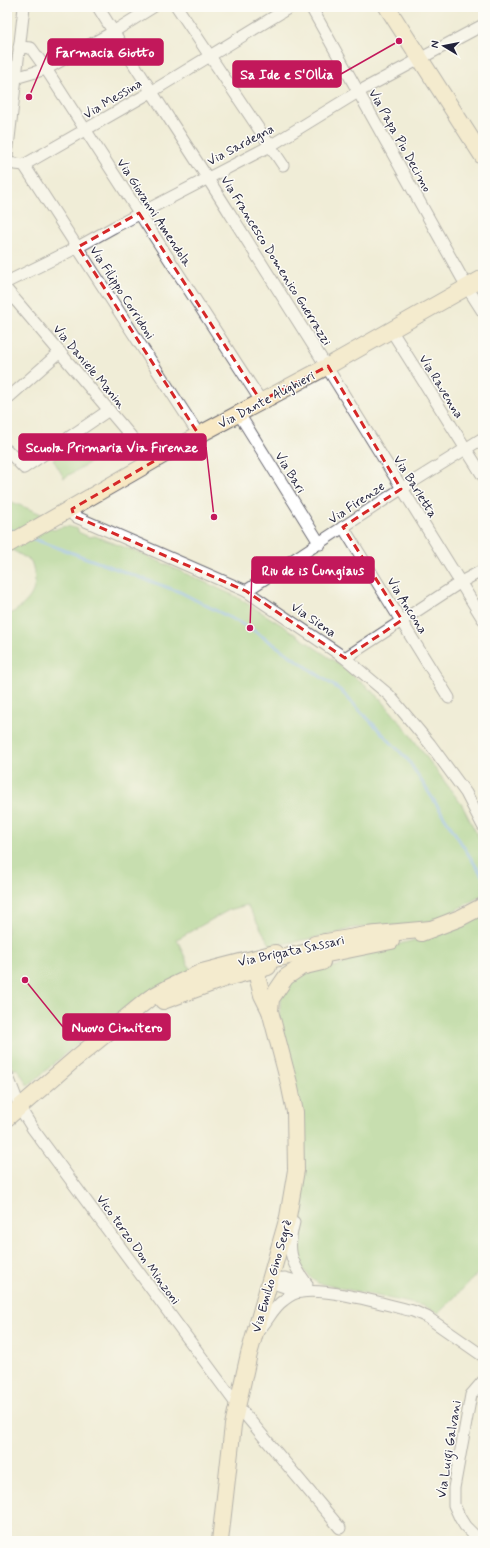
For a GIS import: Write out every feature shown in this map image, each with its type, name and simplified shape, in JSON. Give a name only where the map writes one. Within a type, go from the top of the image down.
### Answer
[{"type":"street","points":[[7,156],[9,118],[24,7]]},
{"type":"street","name":"Via Francesco Domenico Guerrazzi","points":[[98,7],[150,92],[208,177],[328,366]]},
{"type":"street","points":[[15,78],[46,69],[113,32],[153,7]]},
{"type":"street","points":[[177,7],[283,165]]},
{"type":"street","name":"Via Papa Pio Decimo","points":[[311,7],[467,287],[483,312]]},
{"type":"street","points":[[387,7],[483,157]]},
{"type":"street","name":"Via Messina","points":[[24,165],[150,92],[209,54],[286,8]]},
{"type":"street","name":"Via Sardegna","points":[[7,282],[78,248],[140,213],[270,146],[358,92],[483,25]]},
{"type":"street","name":"Via Giovanni Amendola","points":[[19,47],[31,48],[46,69],[261,401]]},
{"type":"street","points":[[7,163],[24,165]]},
{"type":"street","name":"Via Filippo Corridoni","points":[[24,165],[199,435]]},
{"type":"street","name":"Via Dante Alighieri","points":[[8,545],[152,461],[328,366],[483,278]]},
{"type":"street","name":"Via Daniele Manin","points":[[7,290],[152,461]]},
{"type":"street","name":"Via Ravenna","points":[[391,330],[483,476]]},
{"type":"street","points":[[7,399],[60,352]]},
{"type":"street","name":"Via Barletta","points":[[328,366],[401,489],[483,619]]},
{"type":"street","points":[[7,450],[24,468],[109,410]]},
{"type":"street","name":"Via Bari","points":[[239,414],[320,544]]},
{"type":"street","name":"Via Firenze","points":[[246,591],[320,544],[401,489],[483,438]]},
{"type":"street","name":"Via Siena","points":[[72,509],[74,516],[246,591],[345,658],[389,695],[430,744],[466,793],[483,826]]},
{"type":"street","name":"Via Ancona","points":[[343,527],[449,698]]},
{"type":"street","points":[[345,658],[460,582],[483,570]]},
{"type":"street","name":"Via Brigata Sassari","points":[[159,998],[366,935],[431,929],[460,918],[483,906]]},
{"type":"street","points":[[226,978],[243,982],[268,1001],[286,977],[293,971],[301,967],[322,962],[326,948]]},
{"type":"street","name":"Via Brigata Sassari","points":[[159,998],[193,976],[230,963],[326,948]]},
{"type":"street","points":[[193,976],[202,979],[258,963],[261,968]]},
{"type":"street","name":"Via Emilio Gino Segrè","points":[[220,1541],[233,1424],[255,1334],[292,1201],[296,1170],[295,1112],[290,1083],[268,1001],[261,968]]},
{"type":"street","points":[[7,1118],[135,1008],[159,998]]},
{"type":"street","name":"Vico terzo Don Minzoni","points":[[7,1074],[20,1108],[33,1129],[237,1405],[340,1528]]},
{"type":"street","points":[[292,1201],[296,1213],[289,1244],[290,1252],[303,1287]]},
{"type":"street","points":[[271,1279],[279,1285],[303,1287],[413,1311],[427,1317],[483,1356]]},
{"type":"street","points":[[255,1334],[265,1325],[269,1315],[279,1304],[303,1287]]},
{"type":"street","name":"Via Luigi Galvani","points":[[480,1541],[465,1526],[460,1518],[454,1505],[454,1488],[471,1395],[483,1381]]},
{"type":"highlighted area","points":[[139,213],[261,401],[328,366],[401,489],[343,527],[402,620],[345,658],[246,591],[74,516],[72,509],[199,435],[78,247]]},
{"type":"green space","points":[[82,441],[94,460],[64,478],[53,459]]},
{"type":"green space","points":[[7,500],[44,515],[31,522],[54,530],[66,526],[78,529],[78,532],[89,537],[95,536],[145,555],[235,596],[285,627],[340,665],[379,697],[405,728],[462,805],[483,846],[483,900],[481,896],[447,915],[422,924],[353,928],[335,934],[271,946],[247,905],[229,910],[177,939],[191,971],[144,994],[85,1041],[81,1040],[28,1086],[18,1069],[13,1069],[7,1051],[7,616],[28,600],[32,594],[35,579],[31,561],[7,547]]},
{"type":"green space","points":[[483,915],[483,1268],[439,1313],[424,1306],[317,1283],[301,1268],[295,1243],[301,1206],[302,1174],[278,1017],[280,1016],[280,1000],[287,984],[304,973],[341,965],[361,954],[449,931]]},
{"type":"waterway","points":[[7,528],[18,533]]},
{"type":"waterway","points":[[31,538],[180,592],[250,628],[340,690],[408,760],[483,877]]},
{"type":"place","name":"Sa Ide e S'Ollia","points":[[399,41]]},
{"type":"place","name":"Farmacia Giotto","points":[[29,97]]},
{"type":"place","name":"Scuola Primaria Via Firenze","points":[[214,517]]},
{"type":"place","name":"Riu de is Cungiaus","points":[[250,628]]},
{"type":"place","name":"Nuovo Cimitero","points":[[25,980]]}]
